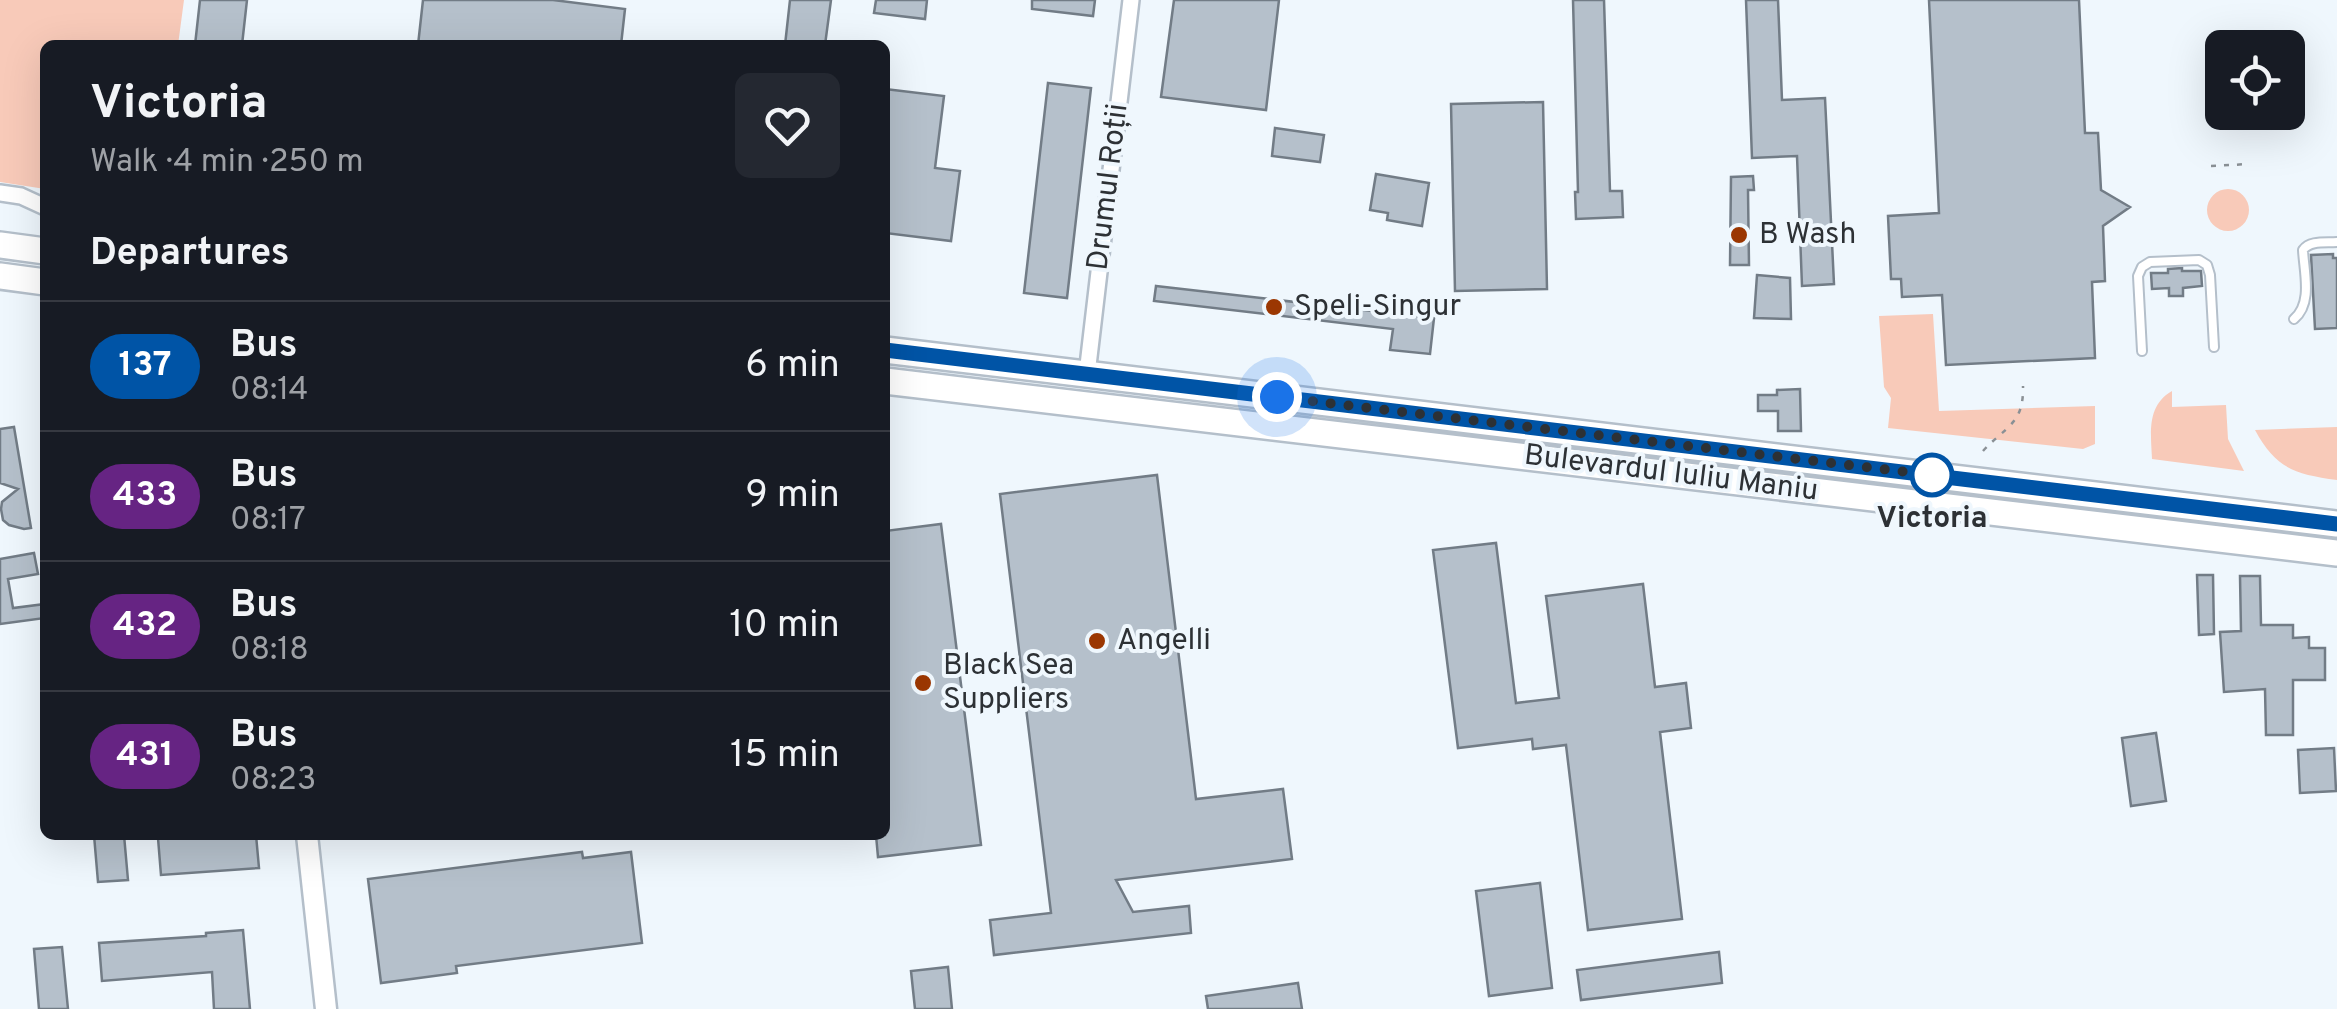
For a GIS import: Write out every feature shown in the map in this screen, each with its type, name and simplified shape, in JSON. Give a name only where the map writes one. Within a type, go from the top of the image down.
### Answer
[{"type":"main road","points":[[0,245],[40,249]]},
{"type":"main road","points":[[0,276],[40,281]]},
{"type":"main road","name":"Bulevardul Iuliu Maniu","points":[[890,351],[2337,524]]},
{"type":"main road","name":"Bulevardul Iuliu Maniu","points":[[890,381],[2337,553]]},
{"type":"main road","points":[[1654,471],[1688,462],[1708,449]]},
{"type":"main road","points":[[2121,528],[2135,499]]},
{"type":"main road","points":[[2135,499],[2148,530]]},
{"type":"street","name":"Drumul Roții","points":[[1087,374],[1131,0]]},
{"type":"street","points":[[0,193],[21,196],[40,205]]},
{"type":"street","points":[[308,840],[326,1009]]},
{"type":"lane","points":[[2294,319],[2306,304],[2305,246],[2337,242]]},
{"type":"lane","points":[[2142,351],[2138,276],[2150,262],[2199,260],[2207,265],[2214,347]]},
{"type":"path","points":[[2211,166],[2249,164]]},
{"type":"path","points":[[1983,452],[2017,420],[2022,410],[2023,386]]},
{"type":"shaded area","points":[[0,0],[184,0],[179,40],[40,40],[40,188],[0,182]]},
{"type":"shaded area","points":[[2228,189],[2243,195],[2249,210],[2243,225],[2228,231],[2213,225],[2207,210],[2213,195]]},
{"type":"shaded area","points":[[1933,314],[1939,411],[2095,406],[2095,444],[2083,449],[1888,428],[1891,398],[1884,387],[1879,316]]},
{"type":"shaded area","points":[[2172,391],[2172,407],[2226,405],[2228,439],[2244,471],[2152,459],[2154,413]]},
{"type":"shaded area","points":[[2337,427],[2337,480],[2288,467],[2271,453],[2255,430]]},
{"type":"building","points":[[200,0],[247,0],[243,40],[196,40]]},
{"type":"building","points":[[423,0],[553,0],[625,9],[622,40],[419,40]]},
{"type":"building","points":[[790,0],[831,0],[826,40],[786,40]]},
{"type":"building","points":[[876,0],[927,0],[925,19],[874,13]]},
{"type":"building","points":[[1032,0],[1095,0],[1093,16],[1032,9]]},
{"type":"building","points":[[1174,0],[1279,0],[1266,110],[1161,97]]},
{"type":"building","points":[[1573,0],[1604,0],[1610,191],[1622,191],[1623,217],[1576,219]]},
{"type":"building","points":[[1746,0],[1778,0],[1782,100],[1825,98],[1834,284],[1802,286],[1797,156],[1752,158]]},
{"type":"building","points":[[1929,0],[2079,0],[2085,133],[2098,133],[2101,190],[2130,207],[2103,226],[2105,281],[2092,282],[2095,358],[1946,365],[1942,295],[1902,297],[1901,279],[1891,279],[1888,216],[1939,213]]},
{"type":"building","points":[[1048,83],[1091,88],[1067,298],[1024,293]]},
{"type":"building","points":[[890,90],[944,96],[935,168],[960,171],[951,241],[890,234]]},
{"type":"building","points":[[1543,102],[1547,289],[1455,291],[1451,104]]},
{"type":"building","points":[[1275,128],[1324,135],[1320,162],[1272,156]]},
{"type":"building","points":[[1376,174],[1429,183],[1422,226],[1387,220],[1388,213],[1370,210]]},
{"type":"building","name":"B Wash","points":[[1753,176],[1754,190],[1748,190],[1749,265],[1730,265],[1731,177]]},
{"type":"building","points":[[2333,254],[2337,258],[2337,328],[2315,329],[2311,255]]},
{"type":"building","points":[[2182,268],[2201,271],[2202,286],[2183,288],[2183,296],[2169,296],[2169,288],[2152,289],[2151,273]]},
{"type":"building","points":[[1757,275],[1790,278],[1791,319],[1754,318]]},
{"type":"building","name":"Speli-Singur","points":[[1156,286],[1434,318],[1430,354],[1390,350],[1393,329],[1154,301]]},
{"type":"building","points":[[1800,389],[1801,431],[1778,431],[1778,411],[1758,411],[1758,395]]},
{"type":"building","points":[[14,427],[31,528],[24,529],[3,520],[1,509],[2,502],[18,489],[0,483],[0,429]]},
{"type":"building","name":"Angelli","points":[[1157,475],[1196,799],[1283,789],[1292,859],[1116,880],[1133,912],[1189,906],[1191,933],[994,955],[990,920],[1051,913],[1000,494]]},
{"type":"building","name":"Black Sea Suppliers","points":[[941,524],[981,845],[878,857],[876,840],[890,840],[890,530]]},
{"type":"building","points":[[1496,543],[1516,703],[1559,698],[1546,596],[1643,584],[1655,687],[1686,683],[1691,728],[1660,732],[1682,919],[1588,930],[1566,745],[1533,749],[1532,739],[1458,748],[1433,550]]},
{"type":"building","points":[[34,553],[38,574],[8,579],[13,608],[40,605],[40,619],[0,624],[0,559]]},
{"type":"building","points":[[2197,575],[2213,575],[2214,634],[2199,635]]},
{"type":"building","points":[[2240,576],[2260,576],[2261,625],[2293,625],[2293,638],[2309,637],[2309,648],[2325,648],[2325,680],[2293,680],[2293,735],[2266,735],[2265,689],[2224,692],[2220,632],[2241,631]]},
{"type":"building","points":[[2156,733],[2166,801],[2131,806],[2122,738]]},
{"type":"building","points":[[2334,748],[2336,791],[2300,793],[2298,750]]},
{"type":"building","points":[[94,840],[124,840],[128,880],[98,882]]},
{"type":"building","points":[[158,840],[256,840],[259,868],[161,875]]},
{"type":"building","points":[[582,852],[583,858],[631,852],[642,943],[456,966],[457,973],[381,983],[368,879]]},
{"type":"building","points":[[1540,883],[1552,988],[1489,996],[1476,891]]},
{"type":"building","points":[[243,930],[250,1009],[214,1009],[212,972],[102,981],[99,943]]},
{"type":"building","points":[[62,947],[68,1009],[39,1009],[34,949]]},
{"type":"building","points":[[1719,952],[1722,983],[1581,1000],[1577,970]]},
{"type":"building","points":[[948,967],[952,1009],[915,1009],[911,971]]},
{"type":"building","points":[[1298,983],[1302,1009],[1208,1009],[1206,996]]},
{"type":"bus line","name":"137","points":[[890,351],[2337,524]]},
{"type":"place","name":"B Wash","points":[[1739,235]]},
{"type":"place","name":"Speli-Singur","points":[[1274,307]]},
{"type":"place","name":"Victoria","points":[[1932,475]]},
{"type":"place","name":"Angelli","points":[[1097,641]]},
{"type":"place","name":"Black Sea Suppliers","points":[[923,683]]},
{"type":"route","points":[[1277,397],[1932,475]]}]
